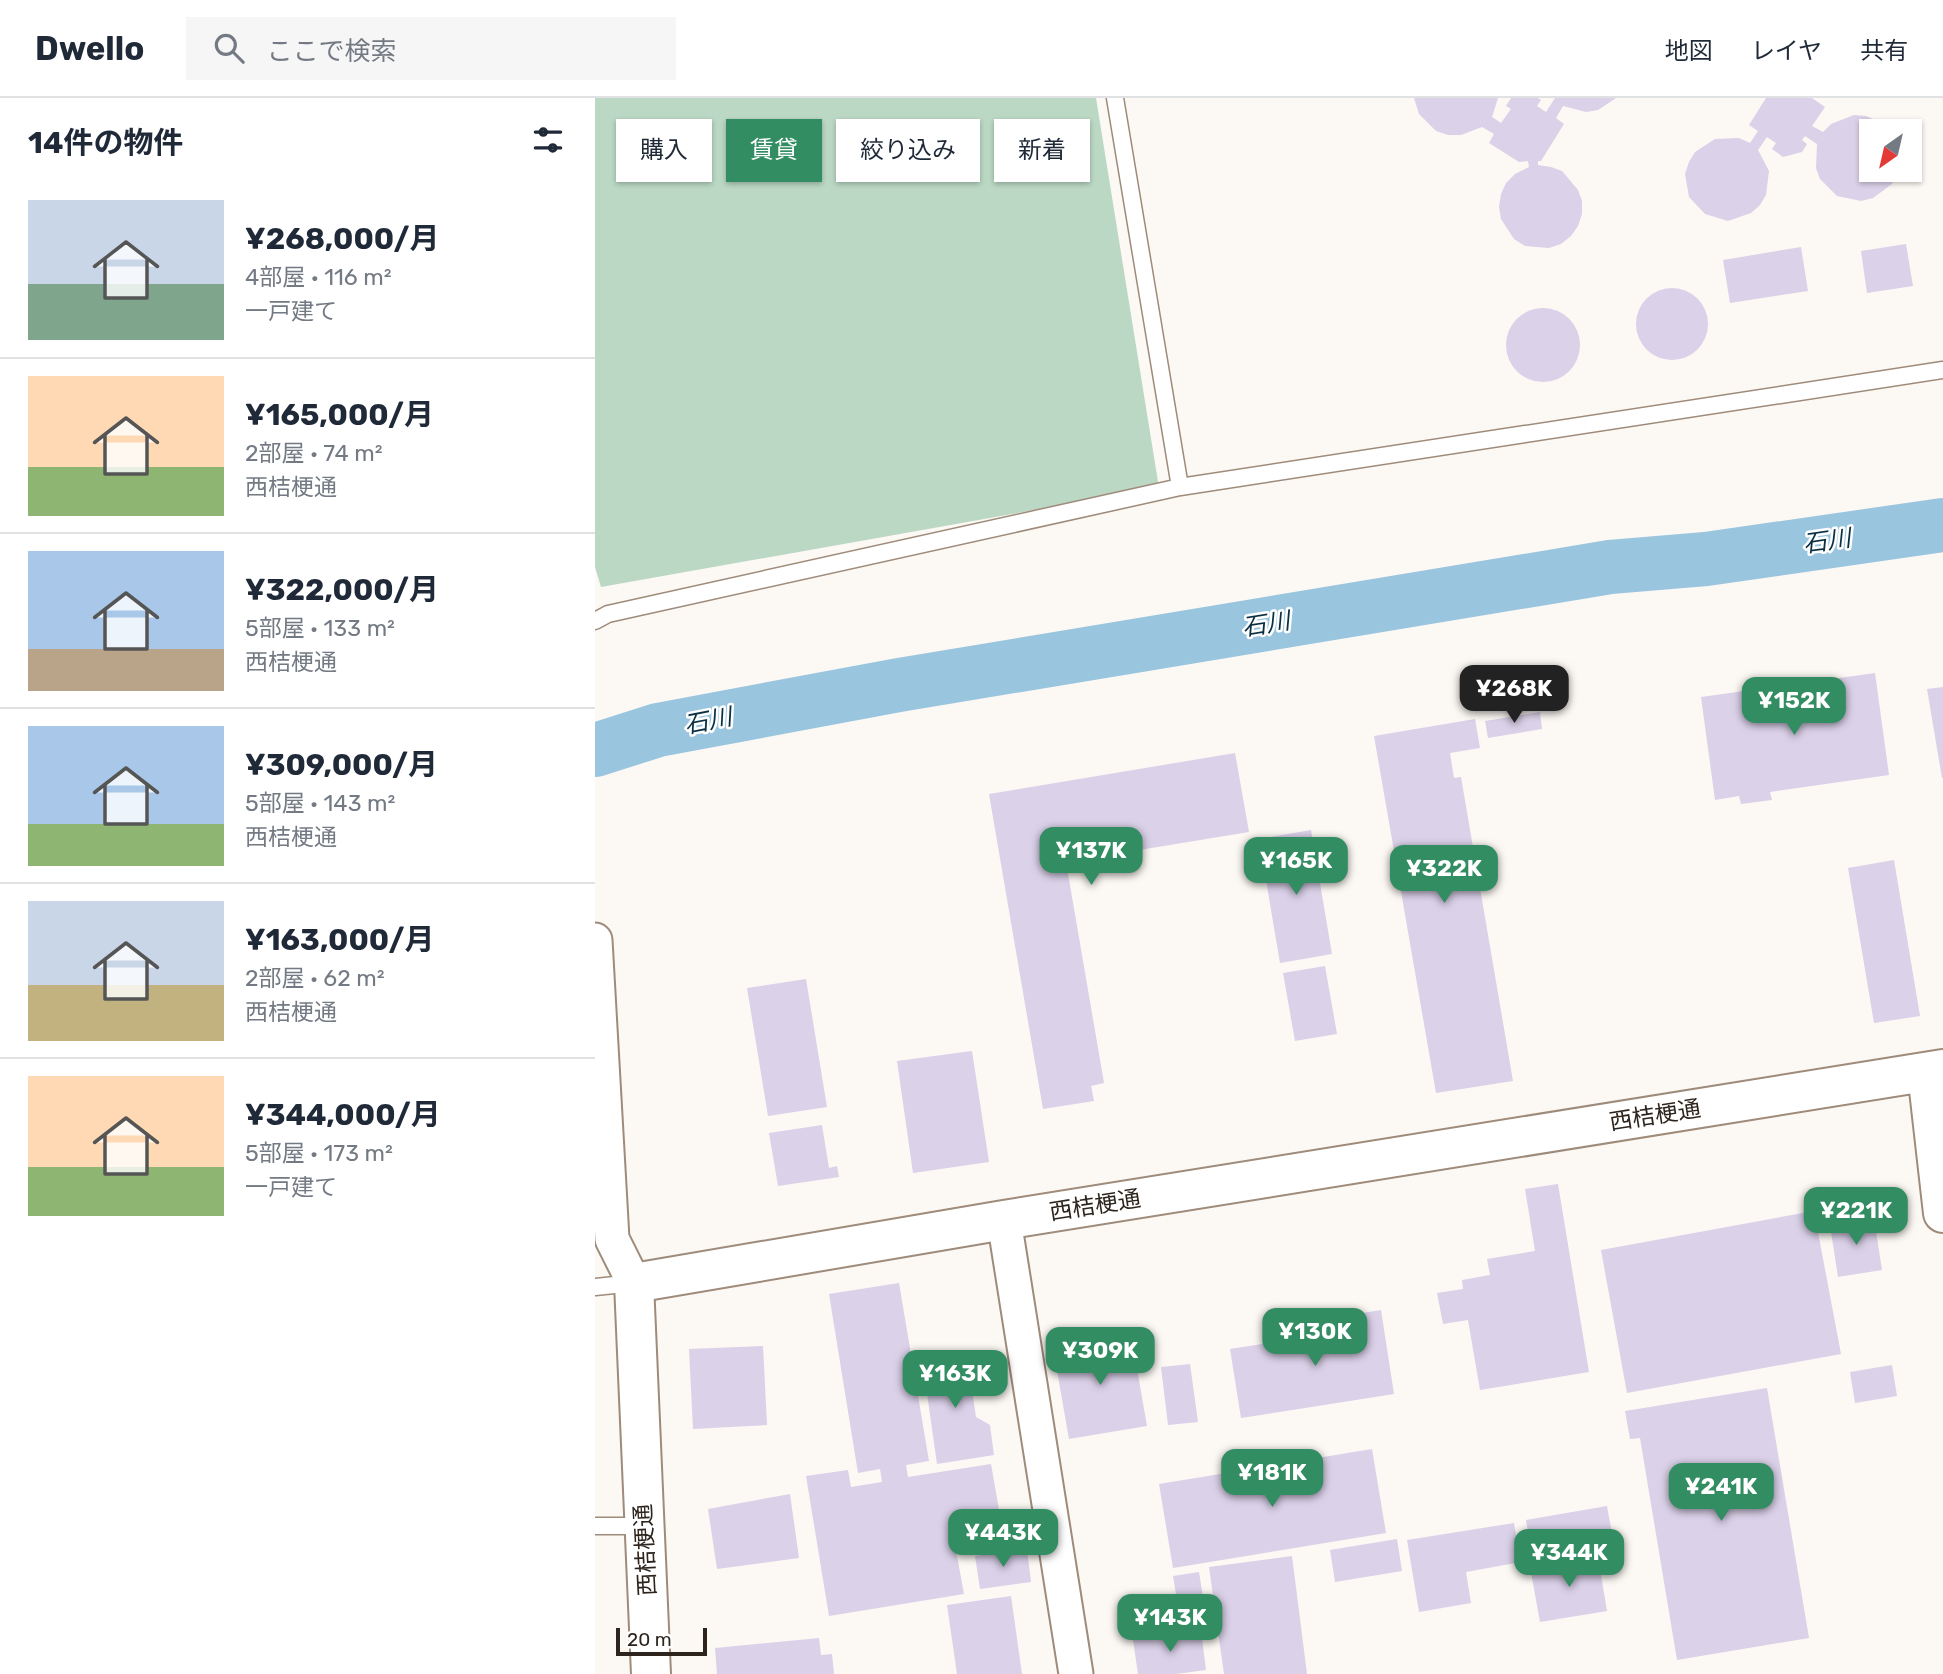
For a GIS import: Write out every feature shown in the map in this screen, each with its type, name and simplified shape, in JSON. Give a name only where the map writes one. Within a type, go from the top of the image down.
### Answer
[{"type":"street","points":[[595,940],[612,1239],[634,1283]]},
{"type":"street","points":[[1935,1070],[1943,1213]]},
{"type":"street","name":"西桔梗通","points":[[651,1674],[634,1283],[1004,1220],[1935,1070]]},
{"type":"street","points":[[1004,1220],[1076,1674]]},
{"type":"lane","points":[[1115,98],[1180,487]]},
{"type":"lane","points":[[595,621],[608,614],[1180,487],[1943,370]]},
{"type":"lane","points":[[595,1287],[634,1283]]},
{"type":"lane","points":[[595,1526],[644,1526]]},
{"type":"green space","points":[[595,98],[1096,98],[1159,488],[601,587],[595,567]]},
{"type":"building","points":[[1414,98],[1498,98],[1492,117],[1501,123],[1511,109],[1506,106],[1511,98],[1538,98],[1541,100],[1537,106],[1546,112],[1555,98],[1616,98],[1598,110],[1586,112],[1563,106],[1556,118],[1564,124],[1541,161],[1538,161],[1538,165],[1562,171],[1578,190],[1582,201],[1582,214],[1571,236],[1561,244],[1549,248],[1525,246],[1514,239],[1501,219],[1501,194],[1506,183],[1515,174],[1529,167],[1528,161],[1519,162],[1489,143],[1494,134],[1482,127],[1461,135],[1436,131],[1419,114]]},
{"type":"building","points":[[1766,98],[1812,98],[1825,107],[1812,126],[1823,132],[1831,124],[1854,115],[1866,116],[1873,119],[1859,119],[1859,182],[1893,182],[1873,198],[1861,201],[1837,196],[1820,179],[1816,168],[1817,144],[1805,136],[1802,140],[1807,144],[1802,152],[1783,157],[1772,149],[1776,143],[1767,137],[1758,150],[1769,171],[1766,195],[1760,205],[1751,213],[1728,221],[1705,214],[1689,197],[1685,174],[1689,162],[1695,152],[1715,139],[1739,138],[1750,143],[1758,131],[1749,125]]},
{"type":"building","points":[[1906,244],[1913,286],[1867,293],[1861,251]]},
{"type":"building","points":[[1801,247],[1808,291],[1730,303],[1723,260]]},
{"type":"building","points":[[1672,288],[1686,291],[1698,298],[1705,310],[1708,324],[1705,338],[1698,350],[1686,357],[1672,360],[1658,357],[1646,350],[1639,338],[1636,324],[1639,310],[1646,298],[1658,291]]},
{"type":"building","points":[[1543,308],[1557,311],[1569,319],[1577,331],[1580,345],[1577,359],[1569,371],[1557,379],[1543,382],[1529,379],[1517,371],[1509,359],[1506,345],[1509,331],[1517,319],[1529,311]]},
{"type":"building","points":[[1875,673],[1889,775],[1770,792],[1772,800],[1741,804],[1739,796],[1715,800],[1701,697]]},
{"type":"building","points":[[1943,687],[1943,778],[1942,778],[1927,689]]},
{"type":"building","points":[[1540,712],[1542,729],[1488,738],[1485,721]]},
{"type":"building","points":[[1475,719],[1480,748],[1450,753],[1454,778],[1461,777],[1513,1081],[1436,1093],[1374,736]]},
{"type":"building","points":[[1235,753],[1249,832],[1066,862],[1104,1083],[1091,1086],[1094,1101],[1043,1109],[989,794]]},
{"type":"building","points":[[1311,830],[1332,954],[1280,963],[1259,839]]},
{"type":"building","points":[[1894,860],[1920,1016],[1874,1023],[1848,868]]},
{"type":"building","points":[[1325,966],[1337,1034],[1295,1041],[1283,973]]},
{"type":"building","points":[[806,979],[827,1107],[768,1116],[747,988]]},
{"type":"building","points":[[972,1051],[989,1162],[913,1173],[897,1061]]},
{"type":"building","points":[[822,1125],[829,1168],[837,1166],[839,1177],[778,1186],[769,1133]]},
{"type":"building","points":[[1558,1184],[1589,1372],[1480,1390],[1468,1320],[1443,1324],[1437,1293],[1463,1289],[1462,1280],[1490,1275],[1487,1259],[1535,1251],[1525,1189]]},
{"type":"building","points":[[1814,1211],[1841,1354],[1627,1393],[1601,1250]]},
{"type":"building","points":[[1874,1218],[1882,1270],[1838,1277],[1830,1225]]},
{"type":"building","points":[[899,1283],[929,1461],[906,1465],[908,1477],[991,1464],[1001,1521],[952,1529],[964,1594],[829,1616],[806,1476],[848,1470],[851,1487],[882,1482],[880,1469],[858,1473],[829,1294]]},
{"type":"building","points":[[1381,1310],[1394,1394],[1241,1418],[1230,1349],[1328,1334],[1325,1319]]},
{"type":"building","points":[[1131,1334],[1147,1426],[1069,1439],[1053,1348]]},
{"type":"building","points":[[763,1346],[767,1425],[693,1429],[689,1349]]},
{"type":"building","points":[[966,1351],[976,1417],[990,1425],[994,1455],[937,1464],[922,1358]]},
{"type":"building","points":[[1190,1364],[1198,1422],[1168,1425],[1161,1367]]},
{"type":"building","points":[[1892,1365],[1897,1396],[1855,1403],[1850,1372]]},
{"type":"building","points":[[1767,1388],[1809,1638],[1677,1660],[1640,1438],[1630,1439],[1625,1411]]},
{"type":"building","points":[[1372,1449],[1386,1533],[1173,1568],[1159,1484]]},
{"type":"building","points":[[790,1494],[799,1558],[717,1569],[708,1509]]},
{"type":"building","points":[[1607,1506],[1614,1545],[1532,1558],[1526,1520]]},
{"type":"building","points":[[1514,1523],[1521,1562],[1466,1572],[1471,1603],[1419,1612],[1407,1540]]},
{"type":"building","points":[[1397,1539],[1402,1571],[1335,1582],[1330,1550]]},
{"type":"building","points":[[1027,1549],[1031,1582],[980,1589],[975,1556]]},
{"type":"building","points":[[1292,1556],[1307,1674],[1224,1674],[1209,1567]]},
{"type":"building","points":[[1598,1557],[1607,1611],[1540,1622],[1530,1567]]},
{"type":"building","points":[[1199,1572],[1206,1616],[1180,1619],[1173,1576]]},
{"type":"building","points":[[1011,1596],[1022,1674],[957,1674],[947,1605]]},
{"type":"building","points":[[1201,1630],[1206,1670],[1176,1674],[1138,1674],[1133,1640]]},
{"type":"building","points":[[819,1638],[821,1655],[832,1654],[834,1674],[717,1674],[715,1648]]},
{"type":"waterway","name":"石川","points":[[595,750],[658,730],[899,685],[1610,567],[1706,559],[1943,525]]}]
